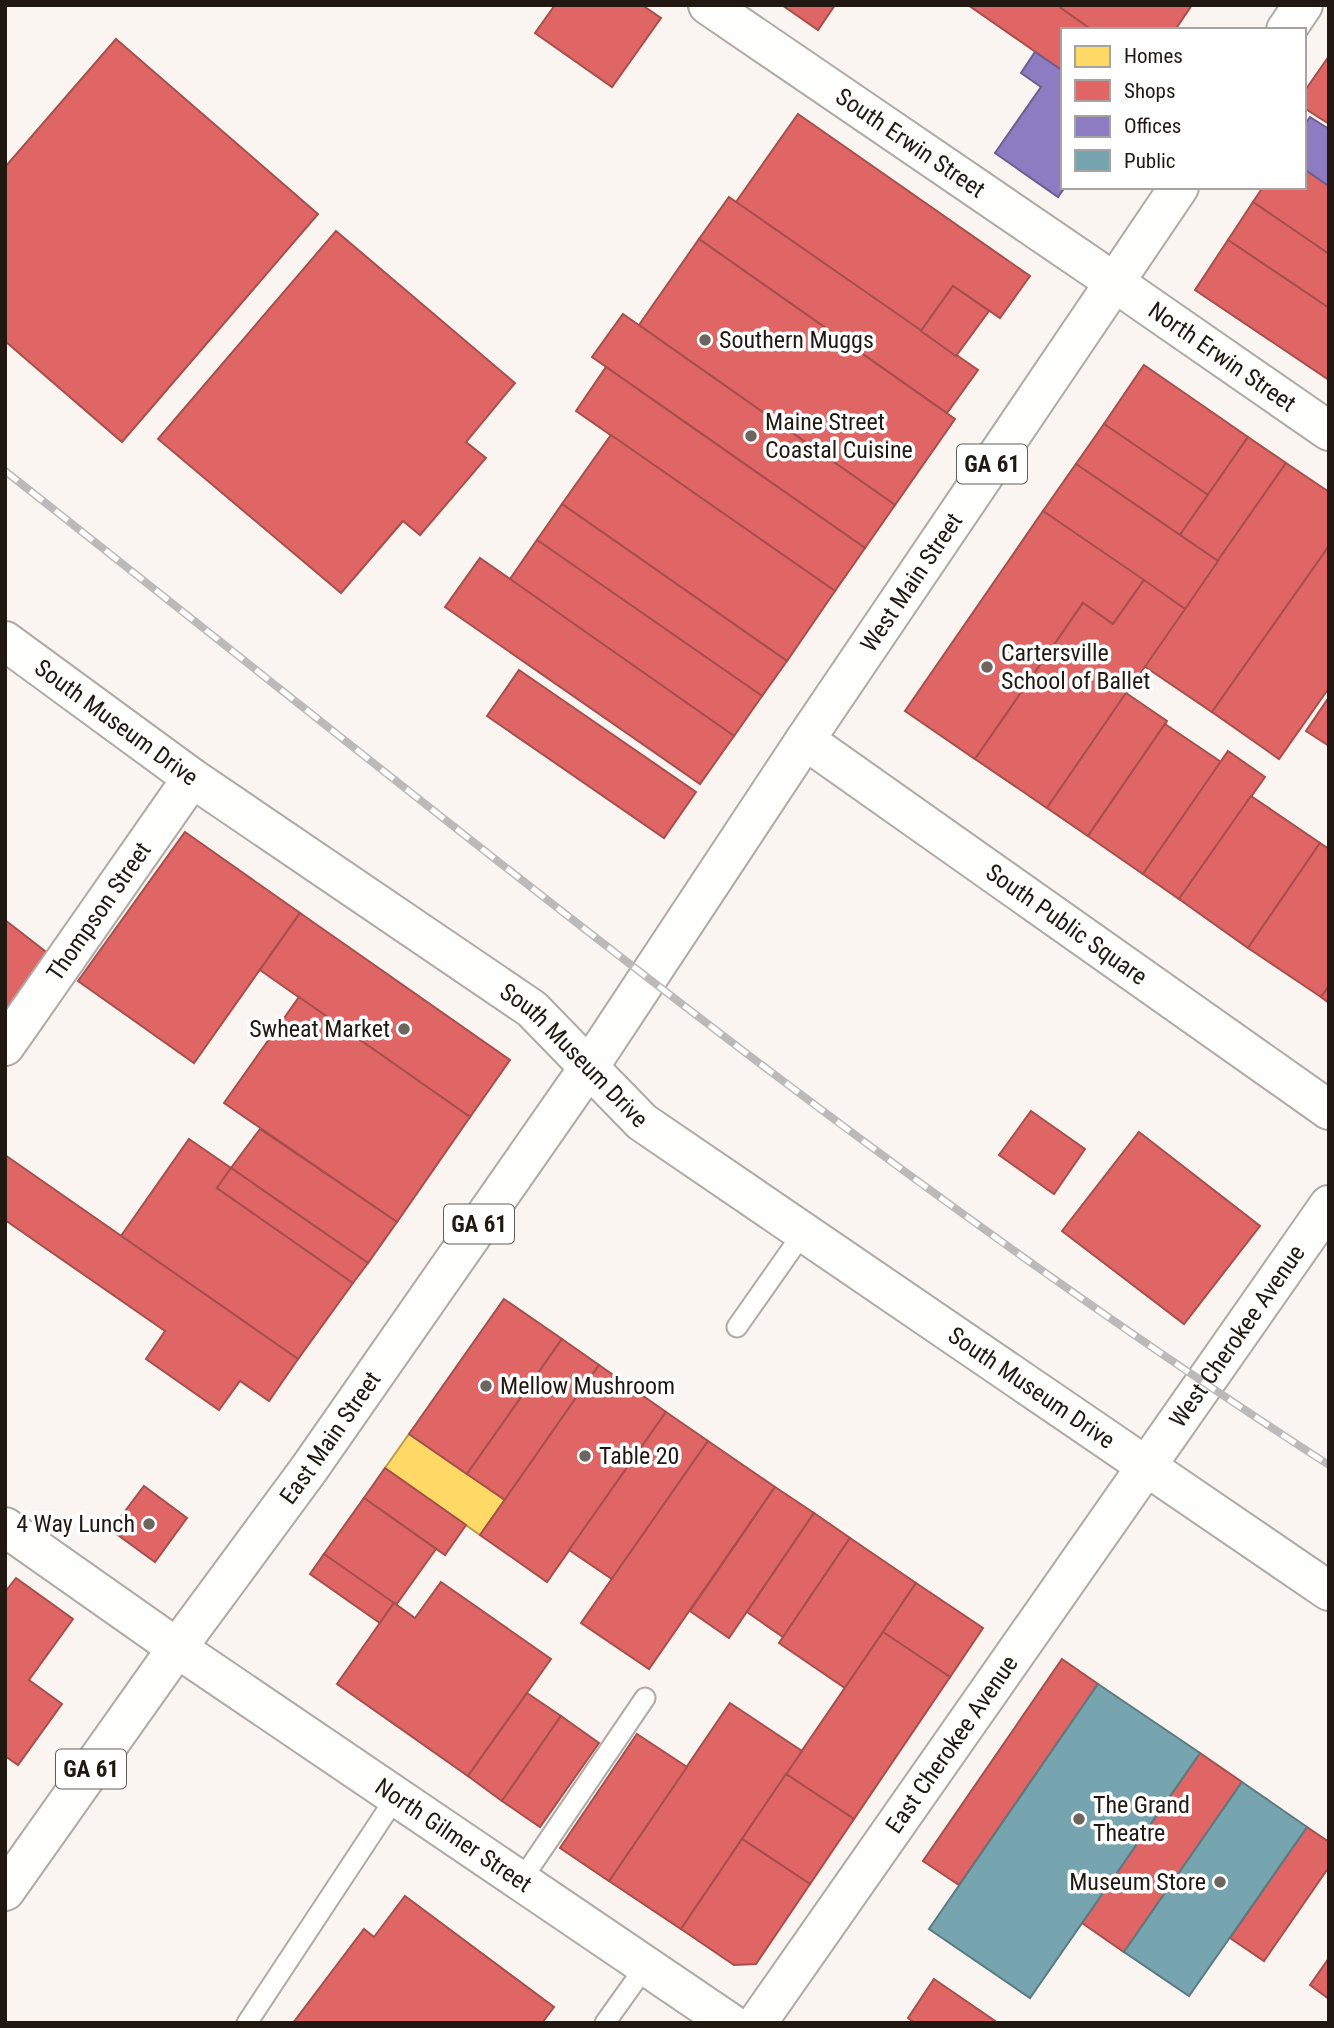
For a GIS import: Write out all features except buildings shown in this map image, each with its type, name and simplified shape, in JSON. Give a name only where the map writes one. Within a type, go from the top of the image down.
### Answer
[{"type":"street","name":"South Erwin Street","points":[[708,5],[1114,282]]},
{"type":"street","points":[[1287,28],[1303,5]]},
{"type":"street","name":"West Main Street","points":[[647,977],[1178,189]]},
{"type":"street","name":"North Erwin Street","points":[[1114,282],[1329,432]]},
{"type":"street","name":"South Museum Drive","points":[[5,641],[192,778],[533,1009],[642,1122],[1329,1591]]},
{"type":"street","name":"South Public Square","points":[[805,740],[1329,1110]]},
{"type":"street","name":"Thompson Street","points":[[5,1046],[192,778]]},
{"type":"street","name":"East Main Street","points":[[5,1891],[177,1648],[309,1469],[589,1067],[647,977]]},
{"type":"street","name":"West Cherokee Avenue","points":[[1146,1466],[1329,1205]]},
{"type":"street","name":"East Cherokee Avenue","points":[[757,2023],[1146,1466]]},
{"type":"street","name":"North Gilmer Street","points":[[5,1527],[177,1648],[730,2023]]},
{"type":"lane","points":[[737,1327],[803,1233]]},
{"type":"lane","points":[[520,1882],[645,1698]]},
{"type":"lane","points":[[247,2023],[396,1797]]},
{"type":"lane","points":[[605,2023],[645,1967]]},
{"type":"railway","points":[[5,471],[492,857],[820,1109],[987,1232],[1329,1465]]},
{"type":"place","name":"Southern Muggs","points":[[705,340]]},
{"type":"place","name":"Maine Street Coastal Cuisine","points":[[751,436]]},
{"type":"place","name":"Cartersville School of Ballet","points":[[987,667]]},
{"type":"place","name":"Swheat Market","points":[[404,1029]]},
{"type":"place","name":"Mellow Mushroom","points":[[486,1386]]},
{"type":"place","name":"Table 20","points":[[585,1456]]},
{"type":"place","name":"4 Way Lunch","points":[[149,1524]]},
{"type":"place","name":"The Grand Theatre","points":[[1079,1819]]},
{"type":"place","name":"Museum Store","points":[[1220,1882]]}]
